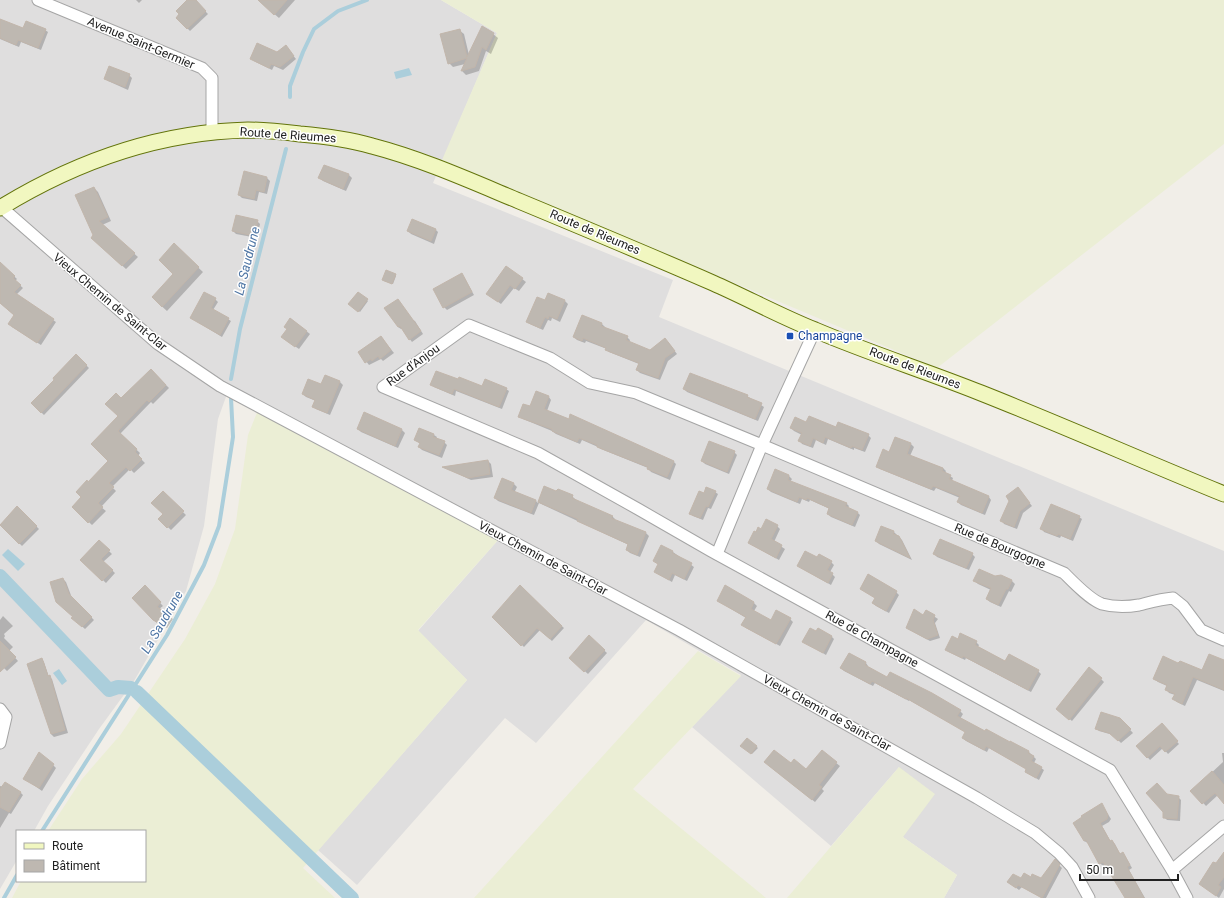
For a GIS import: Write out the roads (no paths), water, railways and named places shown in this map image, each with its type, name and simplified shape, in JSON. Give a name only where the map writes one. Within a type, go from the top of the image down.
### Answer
[{"type":"main road","name":"Route de Rieumes","points":[[0,207],[39,185],[103,157],[149,143],[212,132],[252,130],[318,135],[373,146],[415,159],[456,175],[624,244],[718,285],[815,330],[980,393],[1224,494]]},
{"type":"main road","name":"Route de Rieumes","points":[[1174,474],[1224,500]]},
{"type":"street","name":"Avenue Saint-Germier","points":[[38,0],[202,68],[212,78],[212,132]]},
{"type":"street","name":"Vieux Chemin de Saint-Clar","points":[[0,207],[158,344],[220,386],[679,630],[977,798],[1035,833],[1059,853],[1072,867],[1089,898]]},
{"type":"street","name":"Rue d'Anjou","points":[[717,554],[638,508],[538,453],[383,387],[469,325],[550,358],[590,383],[636,393],[762,445]]},
{"type":"street","points":[[717,554],[762,445],[815,330]]},
{"type":"street","name":"Rue de Bourgogne","points":[[762,445],[1064,573],[1082,590],[1102,604],[1122,606],[1139,605],[1159,599],[1173,598],[1183,606],[1200,630],[1224,640]]},
{"type":"street","name":"Rue de Champagne","points":[[717,554],[1110,770],[1172,870],[1186,898]]},
{"type":"street","points":[[0,709],[6,717],[0,743]]},
{"type":"street","points":[[1172,870],[1224,826]]},
{"type":"water","points":[[409,68],[412,75],[396,79],[394,72]]},
{"type":"water","points":[[8,549],[25,564],[18,571],[2,555]]},
{"type":"water","points":[[59,669],[67,681],[62,685],[53,673]]},
{"type":"waterway","name":"La Saudrune","points":[[290,97],[290,86],[303,52],[314,29],[338,11],[367,0]]},
{"type":"waterway","name":"La Saudrune","points":[[231,379],[240,329],[286,149]]},
{"type":"waterway","name":"La Saudrune","points":[[43,830],[167,635],[204,565],[219,526],[233,437],[231,398]]},
{"type":"waterway","points":[[0,576],[109,690],[118,687],[131,688]]},
{"type":"waterway","points":[[137,692],[352,898]]},
{"type":"waterway","name":"La Saudrune","points":[[4,898],[16,877]]},
{"type":"place","name":"Champagne","points":[[790,336]]}]
